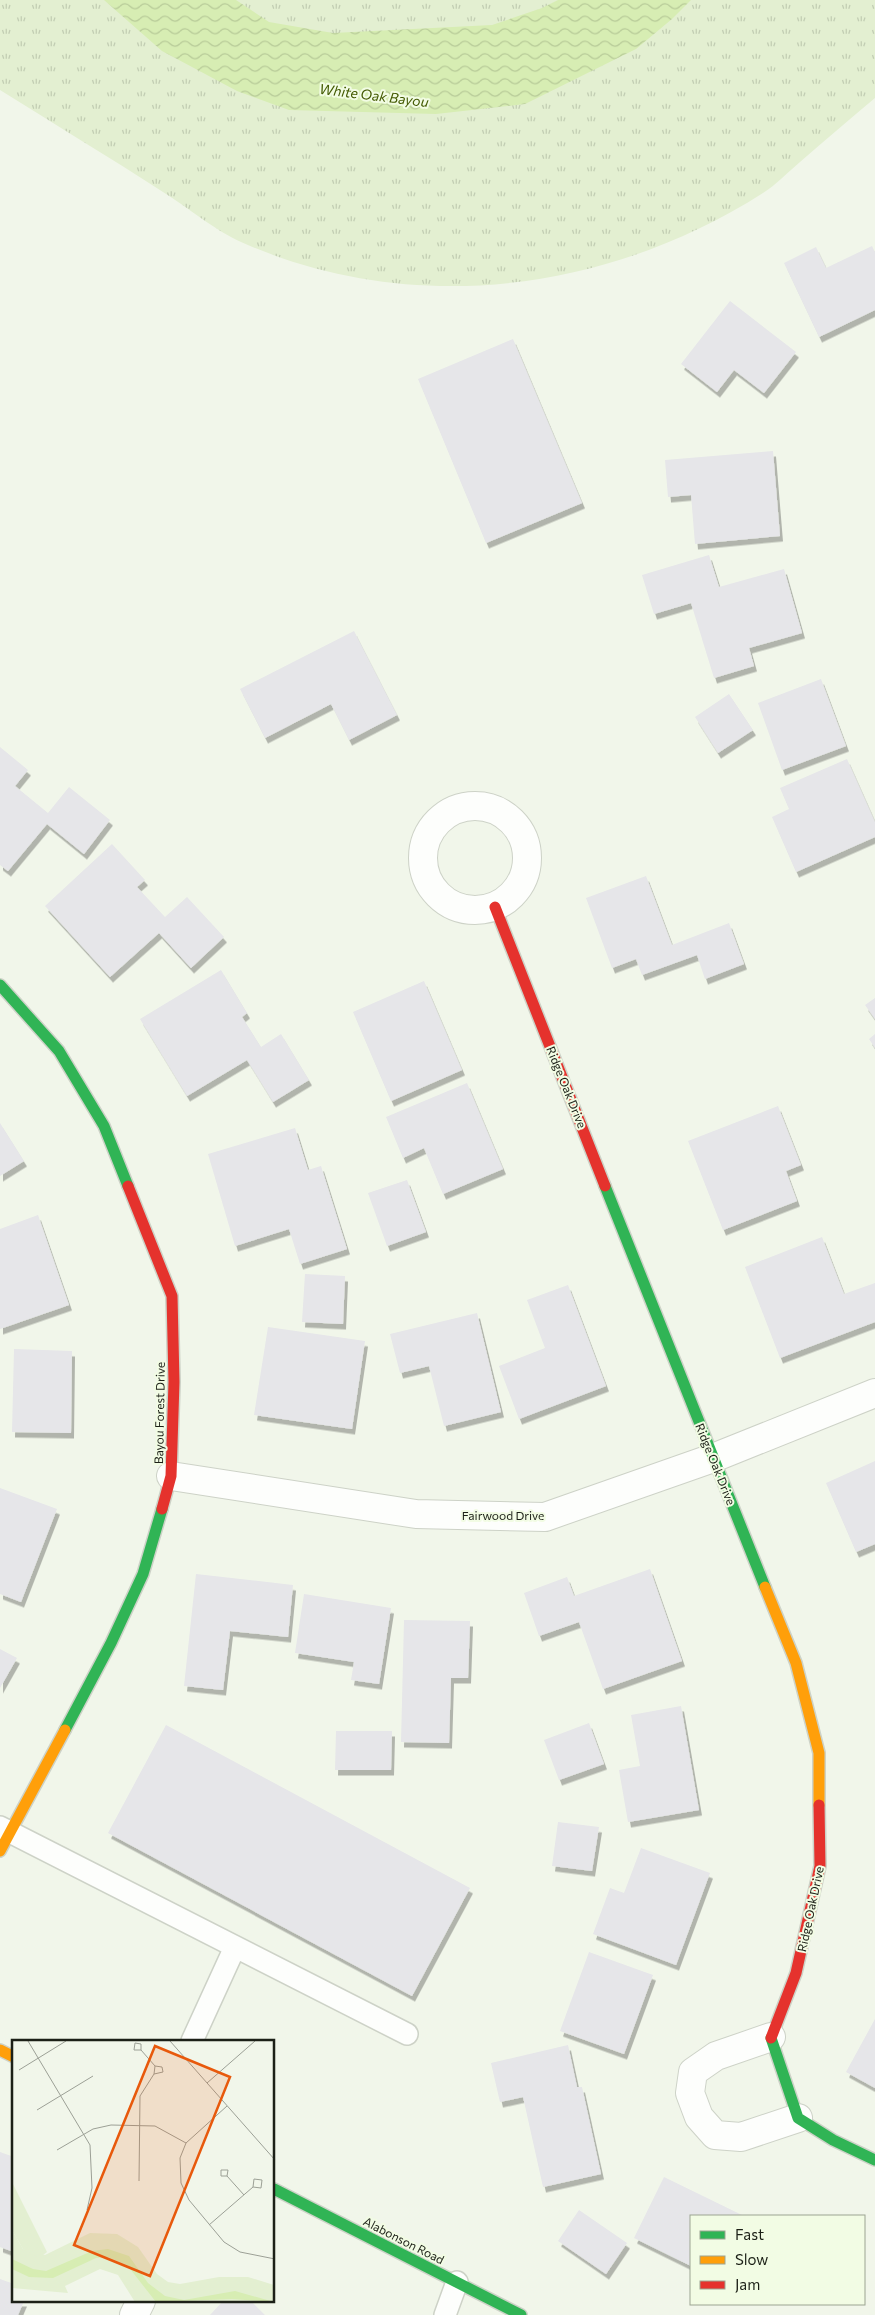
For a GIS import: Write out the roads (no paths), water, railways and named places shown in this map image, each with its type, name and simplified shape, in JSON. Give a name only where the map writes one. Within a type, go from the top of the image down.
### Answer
[{"type":"street","name":"Ridge Oak Drive","points":[[496,907],[713,1458],[796,1663],[819,1753],[820,1866],[796,1973],[771,2037]]},
{"type":"street","name":"Bayou Forest Drive","points":[[0,985],[59,1051],[104,1126],[172,1296],[174,1382],[171,1476],[143,1574],[111,1643],[5,1830],[0,1851]]},
{"type":"street","name":"Fairwood Drive","points":[[171,1476],[416,1514],[545,1517],[713,1458],[875,1393]]},
{"type":"street","points":[[798,2118],[740,2137],[715,2135],[700,2117],[690,2093],[693,2072],[716,2056],[771,2037],[798,2118],[833,2140],[875,2160]]},
{"type":"street","points":[[0,2050],[12,2056]]},
{"type":"street","name":"Alabonson Road","points":[[275,2190],[521,2315]]},
{"type":"street","points":[[134,2315],[140,2302]]},
{"type":"lane","points":[[5,1830],[407,2034]]},
{"type":"lane","points":[[192,2040],[235,1946]]},
{"type":"lane","points":[[445,2315],[457,2282]]},
{"type":"water","name":"White Oak Bayou","points":[[104,0],[236,0],[269,22],[333,33],[492,25],[542,8],[558,0],[691,0],[672,19],[636,49],[525,104],[436,114],[289,110],[237,91],[162,51]]}]
